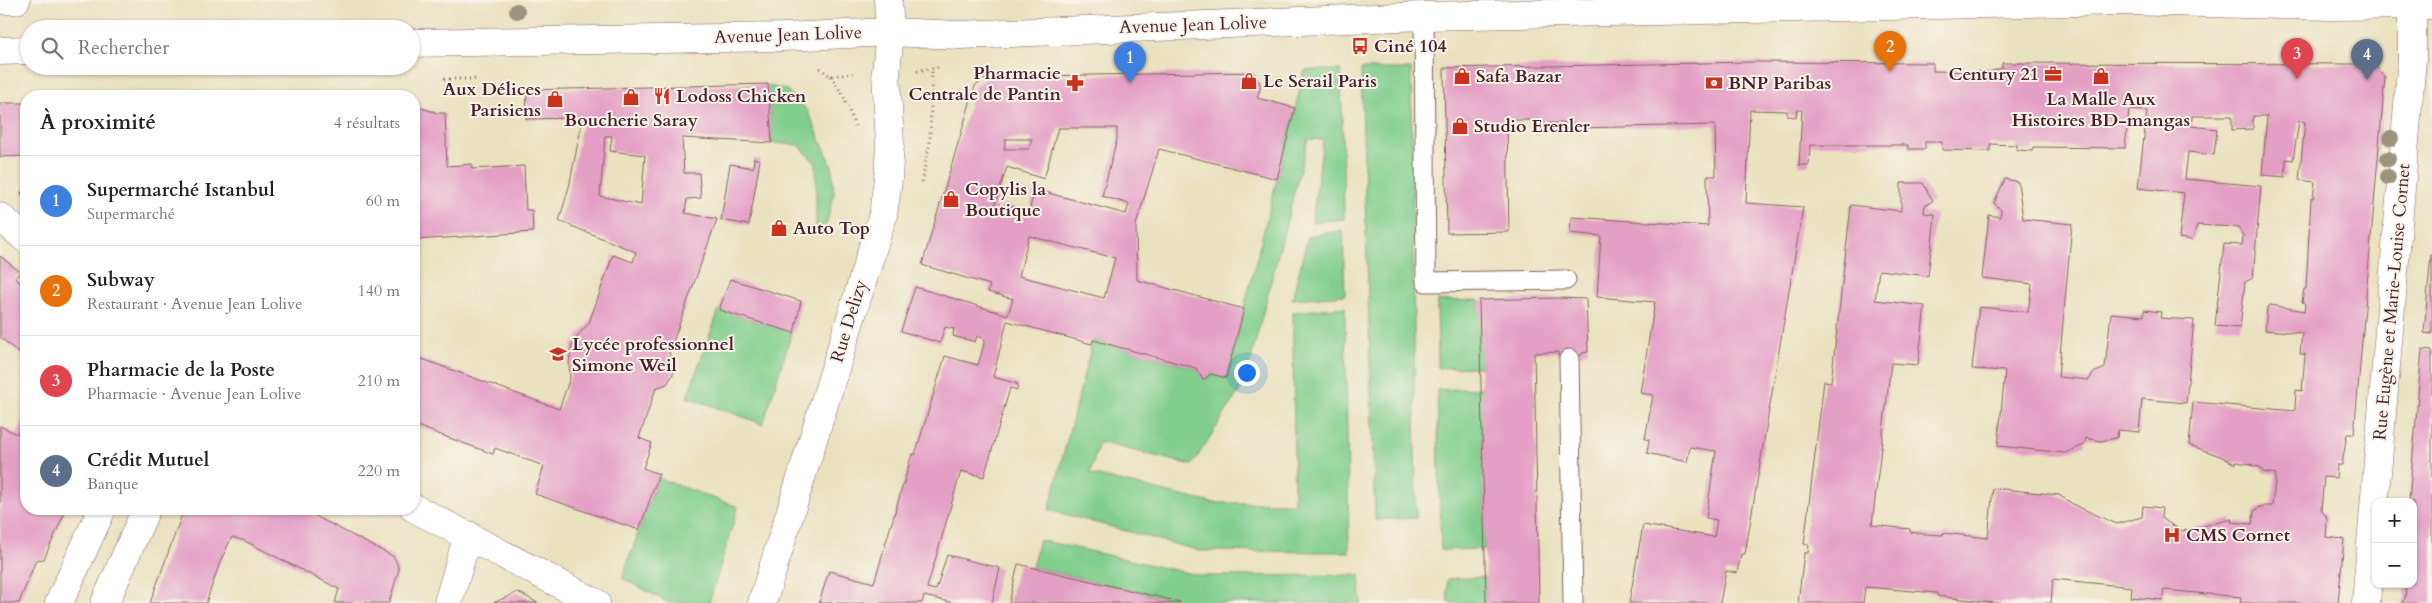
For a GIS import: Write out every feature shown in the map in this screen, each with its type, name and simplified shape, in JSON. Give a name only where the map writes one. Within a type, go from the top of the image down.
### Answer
[{"type":"main road","points":[[0,0],[16,0]]},
{"type":"main road","name":"Rue Delizy","points":[[762,603],[883,215],[890,144],[886,72],[890,32],[888,0]]},
{"type":"main road","name":"Avenue Jean Lolive","points":[[420,43],[783,37],[890,32],[982,34],[1424,16],[2124,1],[2330,6],[2418,3]]},
{"type":"main road","name":"Rue Eugène et Marie-Louise Cornet","points":[[2366,603],[2418,3]]},
{"type":"main road","points":[[0,51],[20,50]]},
{"type":"main road","points":[[0,217],[20,234]]},
{"type":"main road","points":[[420,511],[596,603]]},
{"type":"main road","points":[[59,603],[99,515]]},
{"type":"main road","points":[[105,603],[143,515]]},
{"type":"main road","points":[[448,603],[468,535]]},
{"type":"lane","points":[[1424,16],[1426,282],[1566,280]]},
{"type":"lane","points":[[1569,358],[1573,603]]},
{"type":"path","points":[[830,76],[843,95],[857,131]]},
{"type":"path","points":[[444,79],[475,79]]},
{"type":"green space","points":[[1361,69],[1411,69],[1416,518],[1375,520]]},
{"type":"green space","points":[[1305,70],[1341,70],[1344,219],[1312,222],[1323,140],[1308,139],[1245,382],[1192,465],[1099,442],[1090,474],[1212,503],[1294,503],[1293,312],[1345,307],[1349,552],[1200,551],[1049,510],[1093,340],[1196,368],[1203,380],[1211,374],[1226,378]]},
{"type":"green space","points":[[768,86],[785,89],[807,110],[832,166],[834,194],[826,225],[816,227],[816,164],[799,145],[772,143]]},
{"type":"green space","points":[[1343,231],[1345,295],[1292,299],[1308,236]]},
{"type":"green space","points":[[1479,300],[1481,367],[1438,368],[1437,301]]},
{"type":"green space","points":[[719,310],[792,332],[763,424],[687,397]]},
{"type":"green space","points":[[1482,388],[1485,549],[1441,550],[1437,390]]},
{"type":"green space","points":[[658,478],[738,507],[709,603],[669,603],[622,578]]},
{"type":"green space","points":[[1039,540],[1202,576],[1360,575],[1361,603],[1184,603],[1032,567]]},
{"type":"green space","points":[[1486,577],[1486,603],[1448,603],[1447,579]]},
{"type":"building","points":[[1752,62],[1933,63],[1933,71],[1989,72],[2002,68],[2002,63],[2374,64],[2385,77],[2354,434],[2347,434],[2342,465],[2337,465],[2336,478],[2324,477],[2321,511],[2326,515],[2327,520],[2326,537],[2344,539],[2338,603],[2240,603],[2241,597],[2164,590],[2162,600],[2131,597],[2132,587],[2053,579],[2051,603],[1994,603],[1937,596],[1937,593],[1865,587],[1863,603],[1798,603],[1804,553],[1808,553],[1809,545],[1804,544],[1824,381],[1831,382],[1851,205],[1901,211],[1901,183],[1923,183],[1933,201],[1925,205],[1924,213],[1935,214],[1928,276],[1879,270],[1875,300],[1925,306],[1918,365],[1891,363],[1872,525],[1910,529],[1910,532],[1926,534],[1943,535],[1943,533],[1988,538],[1993,488],[2059,495],[2076,506],[2117,524],[2142,517],[2143,506],[2162,508],[2161,518],[2182,531],[2232,519],[2231,522],[2252,524],[2254,512],[2258,508],[2272,506],[2276,474],[2263,472],[2260,467],[2252,464],[2235,462],[2235,464],[2220,456],[2189,445],[2193,402],[2295,411],[2296,390],[2302,391],[2305,354],[2300,354],[2302,333],[2265,330],[2267,307],[2270,305],[2304,311],[2305,304],[2302,302],[2304,289],[2306,289],[2311,198],[2313,198],[2315,182],[2299,180],[2305,122],[2299,121],[2293,160],[2286,159],[2285,177],[2262,175],[2267,116],[2253,116],[2253,129],[2232,130],[2232,116],[2192,116],[2191,126],[2217,129],[2214,155],[2188,152],[2185,179],[2261,186],[2253,278],[2245,282],[2240,328],[2215,326],[2224,244],[2242,245],[2243,236],[2238,227],[2197,225],[2192,240],[2179,238],[2184,193],[2138,188],[2147,111],[2129,110],[2125,148],[2033,147],[2032,151],[2017,150],[2017,145],[1990,144],[1990,151],[1942,150],[1942,142],[1925,142],[1925,149],[1908,149],[1908,145],[1810,145],[1809,165],[1799,165],[1802,110],[1797,110],[1796,117],[1787,116],[1787,111],[1750,110],[1746,203],[1803,207],[1745,554],[1741,554],[1737,573],[1726,571],[1720,603],[1629,603],[1643,525],[1714,537],[1717,520],[1706,518],[1716,451],[1690,447],[1687,462],[1647,453],[1649,440],[1645,439],[1653,395],[1640,393],[1655,302],[1597,297],[1601,236],[1570,233],[1571,217],[1708,226],[1707,176],[1716,176],[1715,125],[1574,128],[1573,123],[1541,123],[1542,120],[1507,120],[1509,232],[1447,233],[1444,68]]},
{"type":"building","points":[[1253,72],[1261,86],[1257,98],[1295,108],[1277,179],[1159,149],[1136,225],[1137,280],[1244,309],[1226,378],[1211,374],[1203,380],[1196,368],[1093,340],[1092,344],[1007,321],[993,377],[1018,384],[1017,390],[1010,388],[984,477],[961,471],[927,588],[936,590],[947,555],[1000,568],[992,603],[954,603],[924,596],[922,603],[819,603],[829,571],[874,583],[912,454],[915,455],[945,356],[978,365],[985,339],[977,336],[975,342],[953,336],[954,329],[945,327],[940,343],[901,331],[915,287],[1008,315],[1013,299],[988,292],[990,285],[922,265],[975,86],[988,77]],"holes":[[[1058,128],[1117,128],[1117,139],[1102,196],[1129,204],[1126,214],[1041,191],[1034,192],[1029,212],[1003,204],[1002,209],[994,207],[1007,167],[1044,179]],[[1006,139],[1032,139],[1029,149],[1004,149]],[[1029,236],[1115,258],[1104,298],[1019,276]]]},
{"type":"building","points":[[768,84],[772,143],[682,138],[684,173],[699,173],[701,198],[687,199],[685,213],[717,219],[669,353],[674,364],[673,374],[667,384],[656,388],[639,438],[652,443],[643,468],[659,474],[639,530],[535,494],[544,466],[495,448],[493,454],[420,427],[420,358],[559,409],[570,378],[569,362],[572,346],[579,334],[589,323],[613,255],[633,262],[636,252],[559,221],[569,187],[583,118],[526,119],[527,90]],"holes":[[[605,136],[612,136],[610,151],[645,155],[641,205],[600,196]]]},
{"type":"building","points":[[0,103],[20,103],[20,156],[0,157]]},
{"type":"building","points":[[420,108],[435,113],[445,113],[447,166],[472,164],[472,169],[524,166],[526,210],[532,210],[533,232],[420,240]]},
{"type":"building","points":[[754,158],[760,160],[749,225],[721,220],[730,164],[753,168]]},
{"type":"building","points":[[2005,179],[2018,182],[2023,219],[2072,224],[2058,377],[2089,380],[2093,373],[2105,368],[2111,313],[2144,316],[2144,310],[2161,312],[2160,318],[2194,320],[2186,403],[2142,399],[2139,432],[2118,430],[2117,438],[2101,441],[2086,438],[2084,445],[2065,453],[1998,446],[2005,371],[1972,369],[1979,307],[2028,312],[2032,284],[1982,278],[1989,215],[2000,217],[2001,210],[1994,203]]},
{"type":"building","points":[[2432,254],[2432,334],[2424,333]]},
{"type":"building","points":[[0,256],[20,272],[15,278],[20,283],[20,354],[0,337]]},
{"type":"building","points":[[730,279],[801,301],[794,333],[719,310]]},
{"type":"building","points":[[1586,299],[1588,352],[1582,353],[1582,355],[1558,356],[1558,352],[1534,353],[1539,603],[1486,603],[1479,300]]},
{"type":"building","points":[[2422,349],[2432,350],[2432,603],[2401,603],[2405,599],[2406,588],[2417,588],[2417,498],[2409,498]]},
{"type":"building","points":[[0,426],[17,434],[20,427],[20,515],[64,515],[44,559],[36,560],[19,603],[0,603]]},
{"type":"building","points":[[182,515],[314,515],[394,557],[399,569],[389,603],[335,603],[339,589],[245,541],[232,537],[220,562],[206,603],[150,603]]},
{"type":"building","points":[[1018,564],[1180,602],[1180,603],[1009,603]]},
{"type":"building","points":[[518,592],[538,603],[493,603]]},
{"type":"place","name":"Ciné 104","points":[[1360,46]]},
{"type":"place","name":"Subway","points":[[1890,72]]},
{"type":"place","name":"Century 21","points":[[2053,74]]},
{"type":"place","name":"Safa Bazar","points":[[1462,76]]},
{"type":"place","name":"La Malle Aux Histoires BD-mangas","points":[[2101,76]]},
{"type":"place","name":"Pharmacie de la Poste","points":[[2297,79]]},
{"type":"place","name":"Crédit Mutuel","points":[[2367,80]]},
{"type":"place","name":"Le Serail Paris","points":[[1249,81]]},
{"type":"place","name":"Pharmacie Centrale de Pantin","points":[[1075,83]]},
{"type":"place","name":"Supermarché Istanbul","points":[[1130,83]]},
{"type":"place","name":"BNP Paribas","points":[[1714,83]]},
{"type":"place","name":"Lodoss Chicken","points":[[662,96]]},
{"type":"place","name":"Boucherie Saray","points":[[631,97]]},
{"type":"place","name":"Aux Délices Parisiens","points":[[555,99]]},
{"type":"place","name":"Studio Erenler","points":[[1460,126]]},
{"type":"place","name":"Copylis la Boutique","points":[[951,199]]},
{"type":"place","name":"Auto Top","points":[[779,228]]},
{"type":"place","name":"Lycée professionnel Simone Weil","points":[[558,354]]},
{"type":"place","name":"CMS Cornet","points":[[2172,535]]}]
